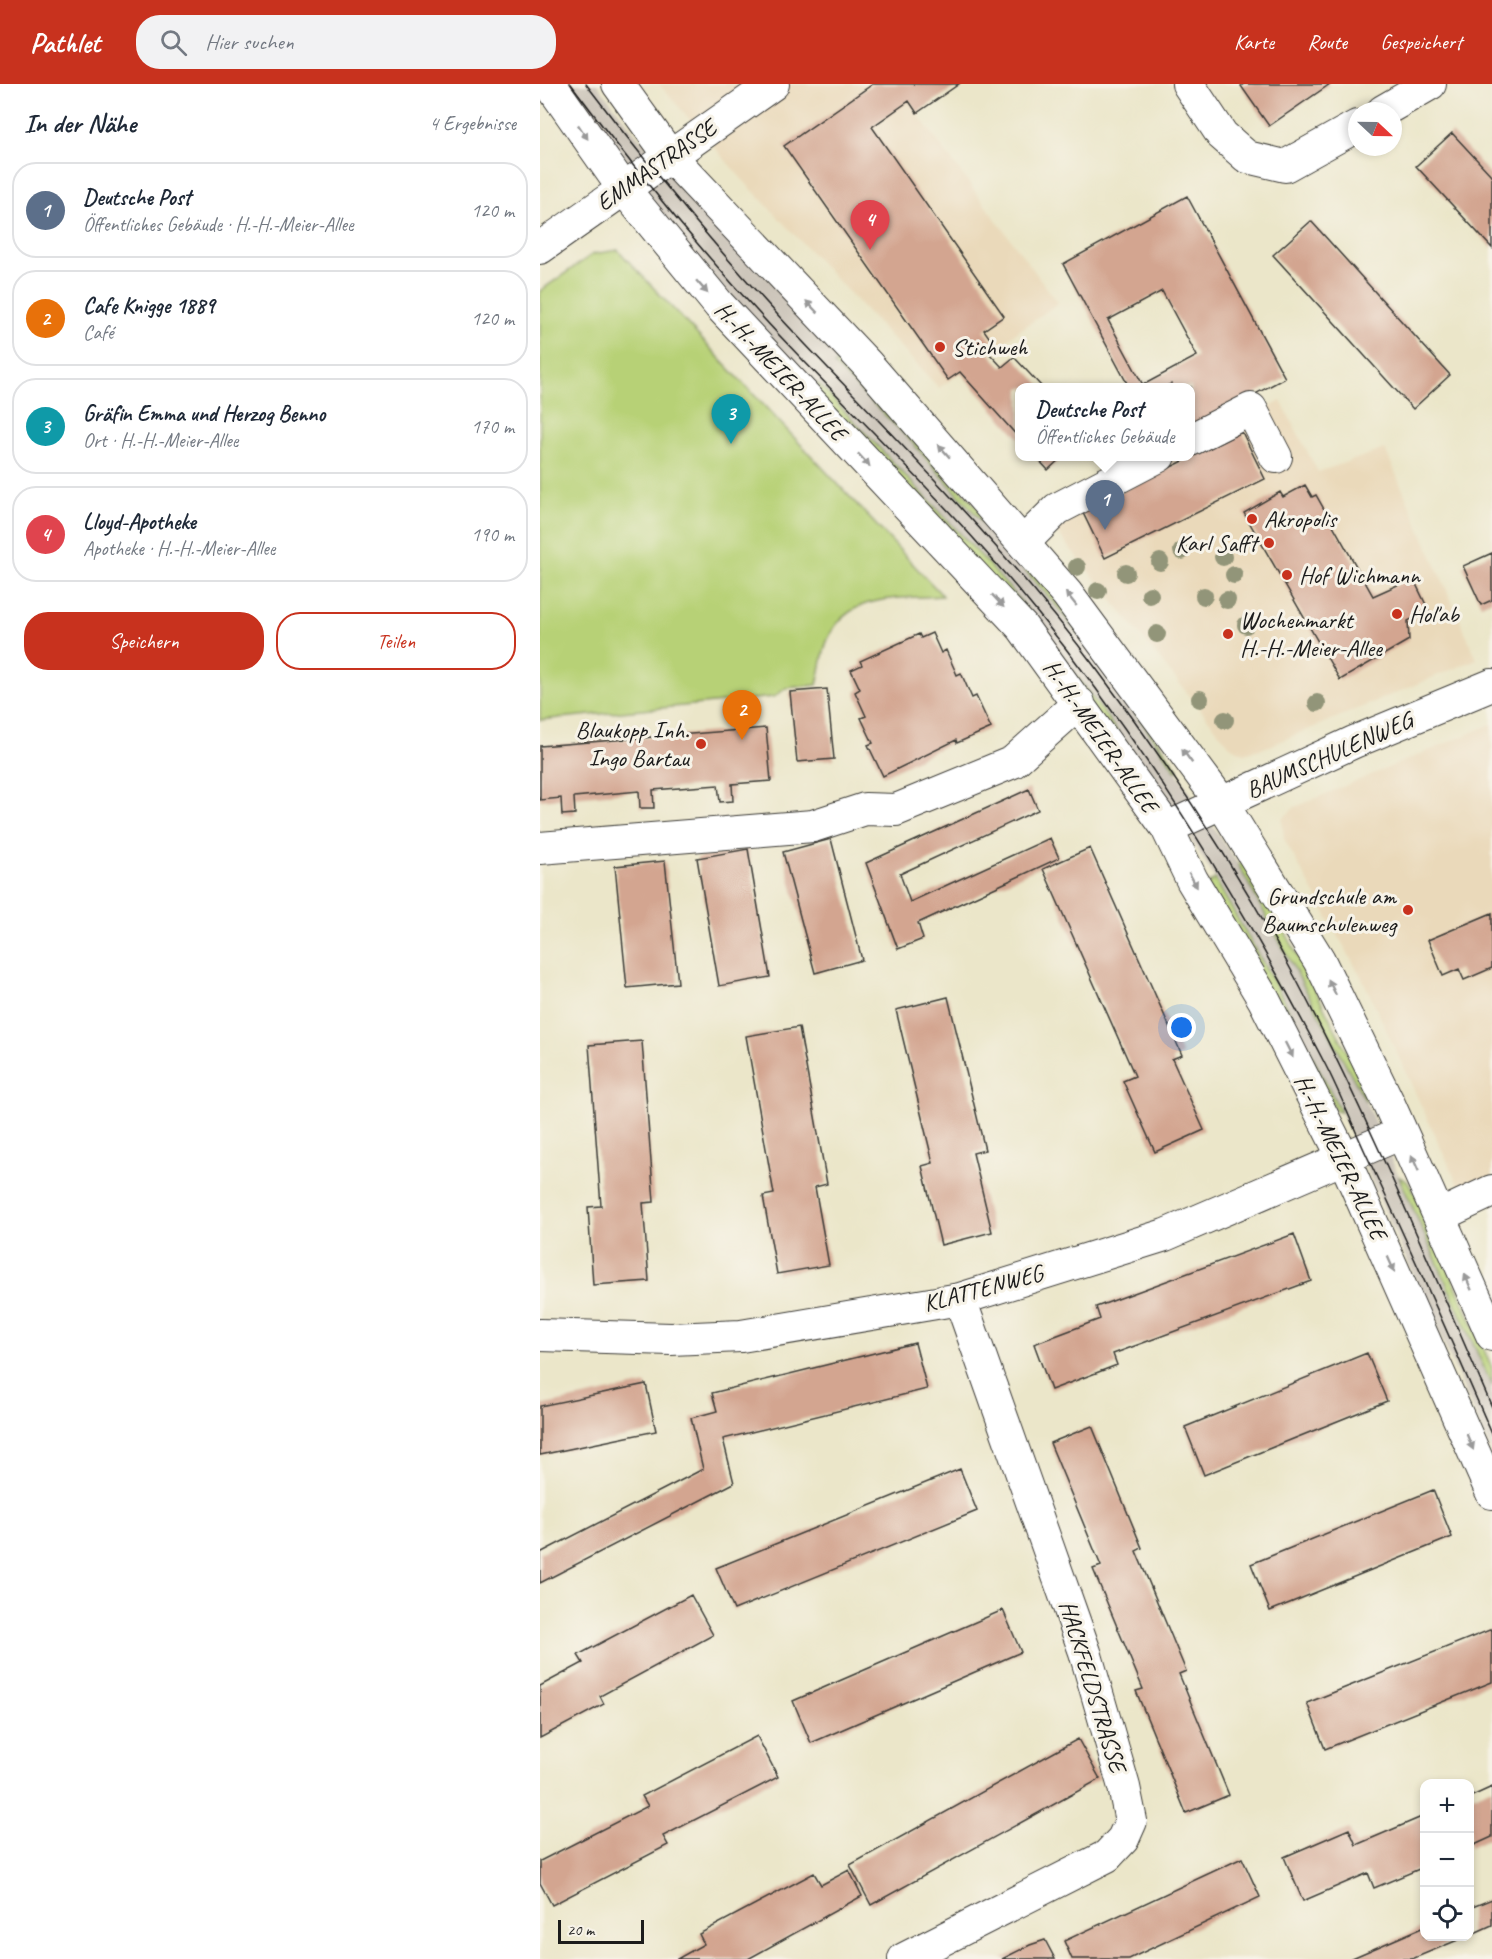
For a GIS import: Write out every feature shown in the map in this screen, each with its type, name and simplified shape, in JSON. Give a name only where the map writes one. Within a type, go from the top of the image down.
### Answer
[{"type":"street","name":"H.-H.-MEIER-ALLEE","points":[[550,84],[623,188],[718,305],[1022,627],[1167,828],[1192,880],[1264,1000],[1344,1159],[1492,1493]]},
{"type":"street","points":[[618,84],[670,156],[867,364],[1023,543],[1101,637],[1222,803],[1319,960],[1402,1133],[1492,1335]]},
{"type":"street","name":"EMMASTRASSE","points":[[540,248],[773,84]]},
{"type":"street","points":[[1188,84],[1222,135],[1247,157],[1286,166],[1348,131]]},
{"type":"street","points":[[1399,102],[1430,84]]},
{"type":"street","points":[[1195,438],[1251,409],[1276,458]]},
{"type":"street","points":[[1023,543],[1057,508],[1149,461]]},
{"type":"street","name":"BAUMSCHULENWEG","points":[[1167,828],[1354,742],[1492,685]]},
{"type":"street","points":[[540,848],[813,826],[865,809],[896,810],[1013,762],[1079,703]]},
{"type":"street","name":"KLATTENWEG","points":[[540,1335],[671,1340],[741,1336],[960,1299],[1165,1235],[1402,1133]]},
{"type":"street","points":[[1439,1216],[1492,1191]]},
{"type":"street","name":"HACKFELDSTRASSE","points":[[904,1959],[1107,1856],[1123,1839],[1131,1821],[1124,1787],[1085,1652],[960,1299]]},
{"type":"shaded area","points":[[559,84],[597,84],[636,134],[841,357],[834,365],[909,439],[1054,603],[1109,675],[1176,771],[1238,864],[1300,974],[1365,1100],[1492,1386],[1492,1452],[1341,1112],[1278,989],[1207,865],[1154,782],[1035,618],[984,559],[818,384],[811,391],[702,278]]},
{"type":"shaded area","points":[[659,84],[895,84],[1058,303],[939,388],[741,178]]},
{"type":"shaded area","points":[[1281,401],[1318,472],[1385,449],[1477,659],[1264,748],[1244,753],[1230,746],[1048,521],[1165,461],[1195,461],[1195,446]]},
{"type":"shaded area","name":"Grundschule am Baumschulenweg","points":[[1492,724],[1492,1203],[1471,1213],[1364,982],[1284,839],[1282,819],[1295,807]]},
{"type":"green space","points":[[618,250],[943,596],[877,601],[848,613],[837,624],[828,639],[817,685],[786,688],[774,697],[540,720],[540,291],[593,254]]},
{"type":"green space","points":[[841,357],[1060,599],[1178,769],[1176,771],[1109,675],[1054,603],[909,439],[834,365]]},
{"type":"green space","points":[[818,383],[984,559],[1035,618],[1154,782],[1148,781],[811,391]]},
{"type":"green space","points":[[1248,859],[1366,1089],[1368,1097],[1365,1100],[1238,864]]},
{"type":"green space","points":[[1215,879],[1278,989],[1341,1112],[1336,1111],[1206,885]]},
{"type":"green space","points":[[1399,1177],[1407,1181],[1415,1193],[1492,1368],[1492,1386]]},
{"type":"building","points":[[873,84],[959,84],[917,113],[909,101],[872,127],[1004,316],[984,330],[996,347],[988,352],[1002,367],[1014,357],[1038,383],[1015,383],[1015,433],[960,372],[948,380],[784,146]]},
{"type":"building","points":[[1244,84],[1330,84],[1269,126],[1241,86]]},
{"type":"building","points":[[1452,133],[1492,176],[1492,248],[1416,166]]},
{"type":"building","points":[[1187,196],[1285,378],[1195,426],[1195,383],[1147,383],[1197,356],[1162,291],[1108,320],[1142,383],[1127,383],[1063,264]]},
{"type":"building","points":[[1311,221],[1450,375],[1413,409],[1273,255]]},
{"type":"building","points":[[1242,432],[1265,479],[1105,558],[1082,511],[1183,461],[1195,461],[1195,455]]},
{"type":"building","points":[[1040,461],[1058,461],[1048,470]]},
{"type":"building","points":[[1305,485],[1312,497],[1316,495],[1373,596],[1413,578],[1429,611],[1408,621],[1409,640],[1340,680],[1244,513],[1280,492],[1283,497]]},
{"type":"building","points":[[1492,553],[1492,600],[1481,605],[1463,566]]},
{"type":"building","points":[[932,633],[941,653],[946,650],[957,675],[961,673],[972,698],[976,696],[991,728],[957,743],[956,740],[883,776],[868,745],[873,743],[861,718],[866,716],[855,692],[860,689],[851,670],[862,665],[860,661],[919,634],[921,638]]},
{"type":"building","points":[[827,689],[834,759],[797,762],[790,692]]},
{"type":"building","points":[[766,728],[771,781],[732,784],[733,801],[720,802],[718,785],[653,790],[654,808],[640,808],[639,791],[574,797],[575,814],[562,815],[561,798],[540,800],[540,746]]},
{"type":"building","points":[[1029,789],[1038,810],[900,874],[910,902],[1050,838],[1059,858],[918,923],[923,939],[898,949],[866,863]]},
{"type":"building","points":[[831,839],[862,960],[815,973],[783,852]]},
{"type":"building","points":[[1090,848],[1182,1055],[1172,1059],[1204,1130],[1155,1152],[1123,1081],[1135,1076],[1043,869]]},
{"type":"building","points":[[748,849],[770,977],[719,986],[697,858]]},
{"type":"building","points":[[665,861],[678,983],[627,988],[615,866]]},
{"type":"building","points":[[1492,913],[1492,968],[1464,980],[1459,969],[1443,976],[1428,940]]},
{"type":"building","points":[[948,997],[985,1150],[973,1153],[992,1232],[941,1245],[922,1166],[933,1163],[896,1010]]},
{"type":"building","points":[[799,1027],[827,1184],[815,1187],[829,1265],[777,1274],[763,1196],[774,1194],[746,1036]]},
{"type":"building","points":[[642,1041],[654,1202],[643,1203],[649,1281],[593,1285],[588,1207],[601,1206],[589,1045]]},
{"type":"building","points":[[1294,1234],[1311,1281],[1113,1354],[1117,1365],[1051,1390],[1034,1344],[1100,1319],[1096,1307]]},
{"type":"building","points":[[915,1343],[927,1389],[723,1439],[734,1483],[540,1583],[540,1553],[703,1469],[691,1418],[717,1411],[712,1393]]},
{"type":"building","points":[[1367,1353],[1387,1401],[1204,1475],[1185,1427]]},
{"type":"building","points":[[646,1384],[656,1431],[540,1455],[540,1406]]},
{"type":"building","points":[[1092,1426],[1142,1548],[1136,1551],[1186,1671],[1179,1674],[1229,1795],[1186,1813],[1136,1691],[1143,1689],[1093,1569],[1101,1566],[1050,1443]]},
{"type":"building","points":[[960,1469],[977,1511],[734,1610],[716,1568]]},
{"type":"building","points":[[1433,1490],[1452,1537],[1270,1611],[1251,1564]]},
{"type":"building","points":[[691,1595],[713,1635],[600,1696],[604,1704],[540,1738],[540,1686],[583,1663],[578,1655]]},
{"type":"building","points":[[1003,1610],[1021,1652],[811,1743],[793,1701]]},
{"type":"building","points":[[1492,1629],[1492,1682],[1325,1749],[1307,1703]]},
{"type":"building","points":[[757,1736],[778,1777],[663,1836],[668,1845],[552,1905],[540,1883],[540,1861],[648,1806],[642,1796]]},
{"type":"building","points":[[1078,1739],[1100,1779],[871,1905],[850,1865]]},
{"type":"building","points":[[1492,1787],[1492,1837],[1474,1845],[1474,1833],[1474,1795]]},
{"type":"building","points":[[1420,1818],[1420,1869],[1374,1888],[1368,1873],[1303,1901],[1284,1857],[1349,1829],[1356,1845]]},
{"type":"building","points":[[1242,1858],[1260,1897],[1129,1959],[1072,1959],[1064,1941]]},
{"type":"building","points":[[849,1870],[862,1896],[748,1959],[677,1959],[704,1944],[699,1934],[814,1873],[821,1885]]},
{"type":"building","points":[[1492,1899],[1492,1925],[1474,1933],[1474,1906]]},
{"type":"building","points":[[1420,1929],[1420,1941],[1455,1941],[1412,1959],[1350,1959]]},
{"type":"building","points":[[1045,1940],[1055,1959],[1002,1959],[1030,1945]]},
{"type":"tram line","points":[[571,84],[652,189],[739,291],[950,513],[1036,611],[1117,718],[1155,773],[1227,887],[1325,1064],[1492,1434]]},
{"type":"tram line","points":[[586,84],[638,152],[748,282],[994,544],[1064,627],[1152,745],[1228,860],[1274,939],[1323,1031],[1398,1192],[1492,1407]]},
{"type":"place","name":"Lloyd-Apotheke","points":[[870,250]]},
{"type":"place","name":"Stichweh","points":[[940,347]]},
{"type":"place","name":"Gräfin Emma und Herzog Benno","points":[[731,444]]},
{"type":"place","name":"Akropolis","points":[[1252,519]]},
{"type":"place","name":"Deutsche Post","points":[[1105,530]]},
{"type":"place","name":"Karl Safft","points":[[1269,543]]},
{"type":"place","name":"Hof Wichmann","points":[[1287,575]]},
{"type":"place","name":"Hol'ab","points":[[1397,614]]},
{"type":"place","name":"Wochenmarkt H.-H.-Meier-Allee","points":[[1228,634]]},
{"type":"place","name":"Cafe Knigge 1889","points":[[742,740]]},
{"type":"place","name":"Blaukopp Inh. Ingo Bartau","points":[[701,744]]},
{"type":"place","name":"Grundschule am Baumschulenweg","points":[[1408,910]]}]
